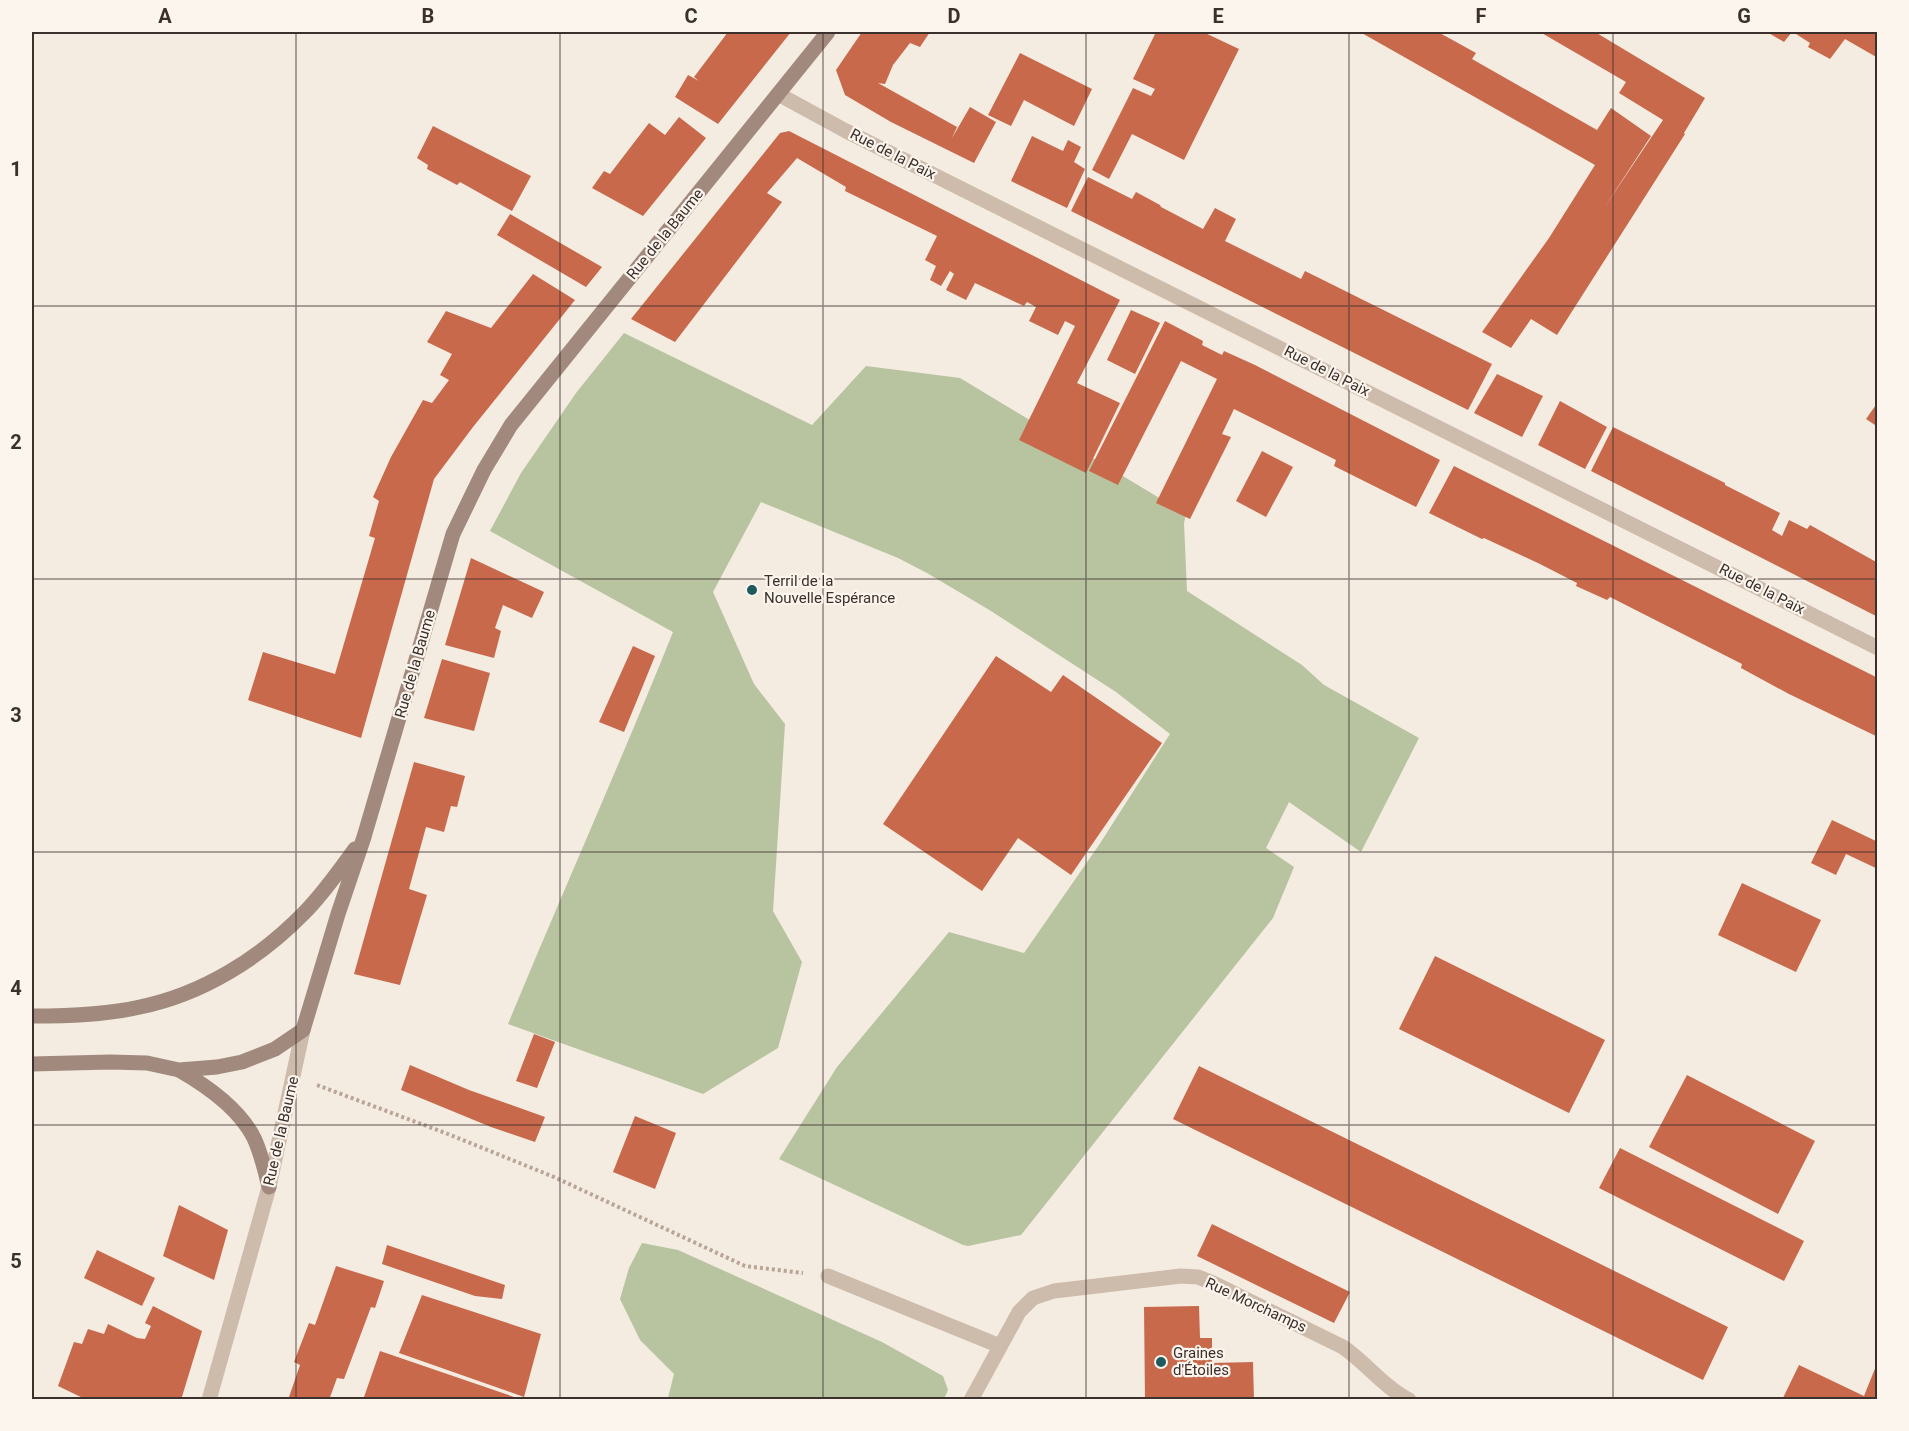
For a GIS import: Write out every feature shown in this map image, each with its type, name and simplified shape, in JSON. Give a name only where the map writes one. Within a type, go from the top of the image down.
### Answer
[{"type":"street","name":"Rue de la Baume","points":[[209,1400],[268,1187],[303,1030],[364,837],[453,534],[484,470],[512,425],[828,32]]},
{"type":"street","name":"Rue de la Paix","points":[[777,94],[846,131],[1878,648]]},
{"type":"street","points":[[32,1016],[116,1012],[143,1007],[199,988],[231,972],[258,953],[304,913],[364,837]]},
{"type":"street","points":[[32,1064],[147,1063],[179,1070],[217,1067],[242,1062],[275,1049],[303,1030]]},
{"type":"street","points":[[179,1070],[203,1084],[236,1114],[253,1136],[261,1154],[268,1187]]},
{"type":"street","points":[[828,1276],[1000,1346]]},
{"type":"street","name":"Rue Morchamps","points":[[971,1400],[1020,1312],[1033,1298],[1054,1291],[1079,1287],[1181,1276],[1198,1277],[1213,1283],[1343,1347],[1354,1354],[1388,1386],[1409,1400]]},
{"type":"path","points":[[294,1076],[554,1177],[745,1266],[828,1276]]},
{"type":"green space","points":[[624,333],[812,425],[866,366],[960,378],[1186,514],[1184,523],[1187,591],[1302,665],[1324,685],[1419,738],[1361,852],[1289,802],[1266,848],[1294,867],[1273,918],[1021,1235],[968,1246],[963,1245],[779,1159],[837,1067],[949,932],[1024,953],[1099,845],[1170,734],[1116,692],[991,611],[898,558],[761,502],[713,592],[754,684],[785,724],[773,911],[802,962],[778,1048],[703,1094],[508,1024],[673,632],[490,531],[521,473],[576,393]]},
{"type":"green space","points":[[642,1243],[678,1250],[882,1342],[943,1376],[948,1390],[944,1399],[665,1399],[668,1398],[674,1374],[640,1340],[620,1299],[629,1268]]},
{"type":"building","points":[[728,32],[791,32],[718,124],[675,97],[688,75],[699,81],[694,77]]},
{"type":"building","points":[[862,32],[930,32],[920,47],[910,43],[893,65],[885,84],[878,83],[957,127],[952,138],[970,107],[996,122],[974,163],[891,122],[845,95],[836,70]]},
{"type":"building","points":[[1156,32],[1203,32],[1239,49],[1184,160],[1132,134],[1109,179],[1092,170],[1133,88],[1151,96],[1155,89],[1133,79]]},
{"type":"building","points":[[1360,32],[1438,32],[1476,53],[1472,59],[1597,130],[1611,108],[1651,136],[1604,208],[1663,120],[1619,93],[1626,82],[1540,32],[1595,32],[1705,98],[1685,134],[1557,335],[1531,319],[1511,348],[1482,332],[1549,238],[1595,165]]},
{"type":"building","points":[[1767,32],[1792,32],[1784,42]]},
{"type":"building","points":[[1793,32],[1878,32],[1878,58],[1845,39],[1830,59],[1808,47],[1810,43]]},
{"type":"building","points":[[1020,53],[1092,89],[1074,126],[1024,100],[1011,126],[988,115]]},
{"type":"building","points":[[679,117],[706,138],[643,216],[592,188],[604,171],[610,174],[649,123],[665,135]]},
{"type":"building","points":[[433,126],[531,176],[512,211],[460,182],[457,185],[427,169],[428,165],[417,158]]},
{"type":"building","points":[[789,131],[1120,300],[1077,383],[1120,403],[1086,473],[1019,440],[1075,326],[1065,321],[1058,335],[1029,321],[1036,307],[1027,302],[1024,306],[975,283],[966,300],[946,290],[954,274],[950,271],[941,286],[930,280],[936,266],[925,260],[937,236],[845,191],[846,187],[797,158],[767,193],[782,202],[675,342],[631,319],[780,133]]},
{"type":"building","points":[[1032,136],[1063,151],[1068,140],[1081,147],[1074,162],[1085,169],[1067,208],[1011,181]]},
{"type":"building","points":[[1088,177],[1132,199],[1136,192],[1203,229],[1215,208],[1236,219],[1225,241],[1301,279],[1305,271],[1492,364],[1468,410],[1071,211]]},
{"type":"building","points":[[510,214],[602,267],[586,287],[497,235]]},
{"type":"building","points":[[533,274],[575,300],[434,479],[361,738],[248,700],[263,652],[335,674],[375,538],[369,536],[379,501],[373,497],[391,457],[423,400],[432,403],[449,380],[440,375],[452,354],[427,342],[446,311],[491,328]]},
{"type":"building","points":[[1131,310],[1160,323],[1135,374],[1107,360]]},
{"type":"building","points":[[1165,321],[1203,341],[1202,345],[1222,355],[1224,351],[1255,365],[1440,460],[1416,507],[1334,466],[1336,460],[1234,409],[1222,434],[1231,437],[1190,519],[1156,503],[1217,379],[1181,361],[1118,485],[1089,471]]},
{"type":"building","points":[[1497,374],[1543,396],[1522,437],[1474,413]]},
{"type":"building","points":[[1560,401],[1607,427],[1585,469],[1538,445]]},
{"type":"building","points":[[1878,402],[1878,427],[1866,419]]},
{"type":"building","points":[[1613,427],[1780,513],[1772,530],[1782,536],[1789,520],[1807,529],[1810,525],[1878,563],[1878,617],[1591,471]]},
{"type":"building","points":[[1262,451],[1293,467],[1266,517],[1236,501]]},
{"type":"building","points":[[1454,466],[1878,678],[1878,737],[1789,694],[1741,668],[1742,664],[1610,597],[1607,600],[1576,586],[1577,583],[1540,564],[1429,513]]},
{"type":"building","points":[[471,558],[544,592],[532,618],[503,605],[495,628],[501,631],[494,658],[445,645]]},
{"type":"building","points":[[633,646],[655,656],[624,732],[599,722]]},
{"type":"building","points":[[996,656],[1051,692],[1063,675],[1162,743],[1071,875],[1018,838],[982,891],[883,824]]},
{"type":"building","points":[[442,659],[490,673],[474,731],[424,718]]},
{"type":"building","points":[[414,762],[465,776],[457,807],[451,806],[444,832],[426,827],[409,889],[427,895],[400,985],[354,974]]},
{"type":"building","points":[[1832,820],[1878,842],[1878,869],[1846,854],[1836,875],[1811,863]]},
{"type":"building","points":[[1742,883],[1821,920],[1796,972],[1718,935]]},
{"type":"building","points":[[1435,956],[1605,1040],[1569,1113],[1399,1029]]},
{"type":"building","points":[[534,1034],[555,1042],[537,1088],[516,1081]]},
{"type":"building","points":[[410,1065],[469,1090],[545,1117],[535,1142],[491,1127],[401,1090]]},
{"type":"building","points":[[1199,1066],[1728,1327],[1703,1380],[1173,1119]]},
{"type":"building","points":[[1687,1075],[1815,1141],[1778,1214],[1649,1147]]},
{"type":"building","points":[[635,1116],[676,1133],[655,1189],[613,1172]]},
{"type":"building","points":[[1620,1148],[1804,1241],[1784,1281],[1599,1188]]},
{"type":"building","points":[[179,1205],[228,1230],[214,1280],[163,1256]]},
{"type":"building","points":[[1212,1224],[1350,1292],[1334,1323],[1197,1256]]},
{"type":"building","points":[[387,1245],[505,1285],[502,1299],[475,1296],[382,1264]]},
{"type":"building","points":[[97,1250],[155,1278],[142,1306],[84,1278]]},
{"type":"building","points":[[336,1266],[384,1281],[375,1308],[371,1307],[344,1379],[337,1378],[329,1400],[288,1400],[300,1365],[294,1362],[309,1323],[315,1325]]},
{"type":"building","points":[[422,1295],[541,1334],[524,1397],[399,1353]]},
{"type":"building","points":[[153,1306],[202,1331],[181,1400],[87,1400],[58,1386],[74,1342],[82,1344],[88,1329],[104,1334],[108,1324],[137,1338],[145,1339],[151,1326],[145,1323]]},
{"type":"building","points":[[1199,1306],[1200,1338],[1212,1338],[1212,1363],[1253,1362],[1254,1400],[1145,1400],[1144,1307]]},
{"type":"building","points":[[380,1351],[520,1399],[520,1400],[363,1400]]},
{"type":"building","points":[[1878,1361],[1878,1400],[1866,1397],[1865,1400],[1782,1400],[1799,1365],[1864,1396]]},
{"type":"place","name":"Terril de la Nouvelle Espérance","points":[[752,590]]},
{"type":"place","name":"Graines d'Étoiles","points":[[1161,1362]]}]
